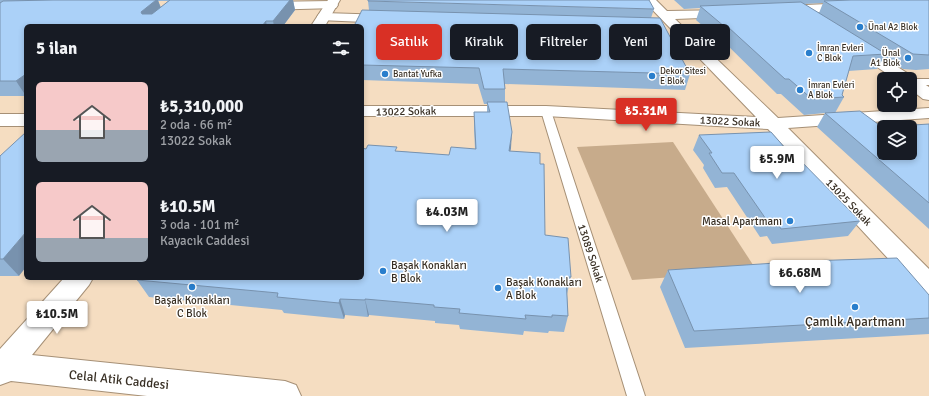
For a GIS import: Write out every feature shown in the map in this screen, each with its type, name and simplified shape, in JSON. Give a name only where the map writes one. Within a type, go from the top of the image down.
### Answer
[{"type":"street","name":"13025 Sokak","points":[[649,0],[666,23],[773,124],[929,286]]},
{"type":"street","points":[[252,6],[404,19]]},
{"type":"street","points":[[767,11],[860,7]]},
{"type":"street","points":[[799,10],[819,23]]},
{"type":"street","points":[[666,23],[743,12]]},
{"type":"street","points":[[846,40],[895,72]]},
{"type":"street","points":[[917,87],[929,95]]},
{"type":"street","name":"13022 Sokak","points":[[364,111],[546,111],[773,124],[929,113]]},
{"type":"street","points":[[0,120],[24,120]]},
{"type":"street","points":[[1,368],[78,280]]},
{"type":"street","name":"Celal Atik Caddesi","points":[[1,368],[285,396]]},
{"type":"lane","points":[[917,81],[929,82]]},
{"type":"lane","name":"13089 Sokak","points":[[546,111],[636,396]]},
{"type":"shaded area","points":[[673,142],[757,271],[632,280],[577,147]]},
{"type":"building","points":[[156,0],[141,12],[142,14],[152,14],[170,0],[290,0],[273,21],[266,21],[264,24],[24,24],[24,75],[16,81],[0,81],[0,3],[3,1]]},
{"type":"building","points":[[649,0],[654,9],[368,1]]},
{"type":"building","points":[[929,0],[929,55],[913,54],[824,1]]},
{"type":"building","points":[[801,2],[886,54],[853,56],[842,95],[844,97],[812,99],[789,79],[785,79],[730,29],[730,24],[721,24],[700,6]]},
{"type":"building","points":[[362,10],[660,18],[670,37],[670,60],[682,60],[690,74],[503,69],[505,89],[484,89],[479,68],[364,65],[364,24],[355,24]]},
{"type":"building","points":[[487,102],[507,102],[512,132],[509,151],[540,153],[540,164],[544,164],[545,235],[568,238],[571,277],[566,277],[568,316],[552,315],[552,317],[525,315],[526,319],[459,313],[460,309],[434,307],[434,305],[365,299],[340,299],[339,303],[277,297],[278,293],[137,280],[364,280],[364,148],[366,149],[368,145],[397,147],[395,151],[449,155],[451,147],[476,149],[474,112],[490,112]]},
{"type":"building","points":[[860,111],[877,123],[877,158],[825,113]]},
{"type":"building","points":[[929,124],[929,203],[879,160],[917,160],[917,125]]},
{"type":"building","points":[[771,132],[786,149],[789,149],[860,221],[781,229],[776,221],[768,222],[734,173],[722,173],[709,153],[712,153],[699,135]]},
{"type":"building","points":[[24,134],[24,234],[3,259],[0,259],[0,156]]},
{"type":"building","points":[[897,258],[929,295],[929,318],[694,331],[668,270],[807,261]]},
{"type":"place","name":"Ünal A2 Blok","points":[[860,27]]},
{"type":"place","name":"İmran Evleri C Blok","points":[[809,53]]},
{"type":"place","name":"Ünal A1 Blok","points":[[908,58]]},
{"type":"place","name":"Bantat Yufka","points":[[385,74]]},
{"type":"place","name":"Dekor Sitesi E Blok","points":[[652,76]]},
{"type":"place","name":"İmran Evleri A Blok","points":[[800,90]]},
{"type":"place","name":"Masal Apartmanı","points":[[790,221]]},
{"type":"place","name":"Başak Konakları B Blok","points":[[383,271]]},
{"type":"place","name":"Başak Konakları C Blok","points":[[192,287]]},
{"type":"place","name":"Başak Konakları A Blok","points":[[498,288]]},
{"type":"place","name":"Çamlık Apartmanı","points":[[855,307]]}]
